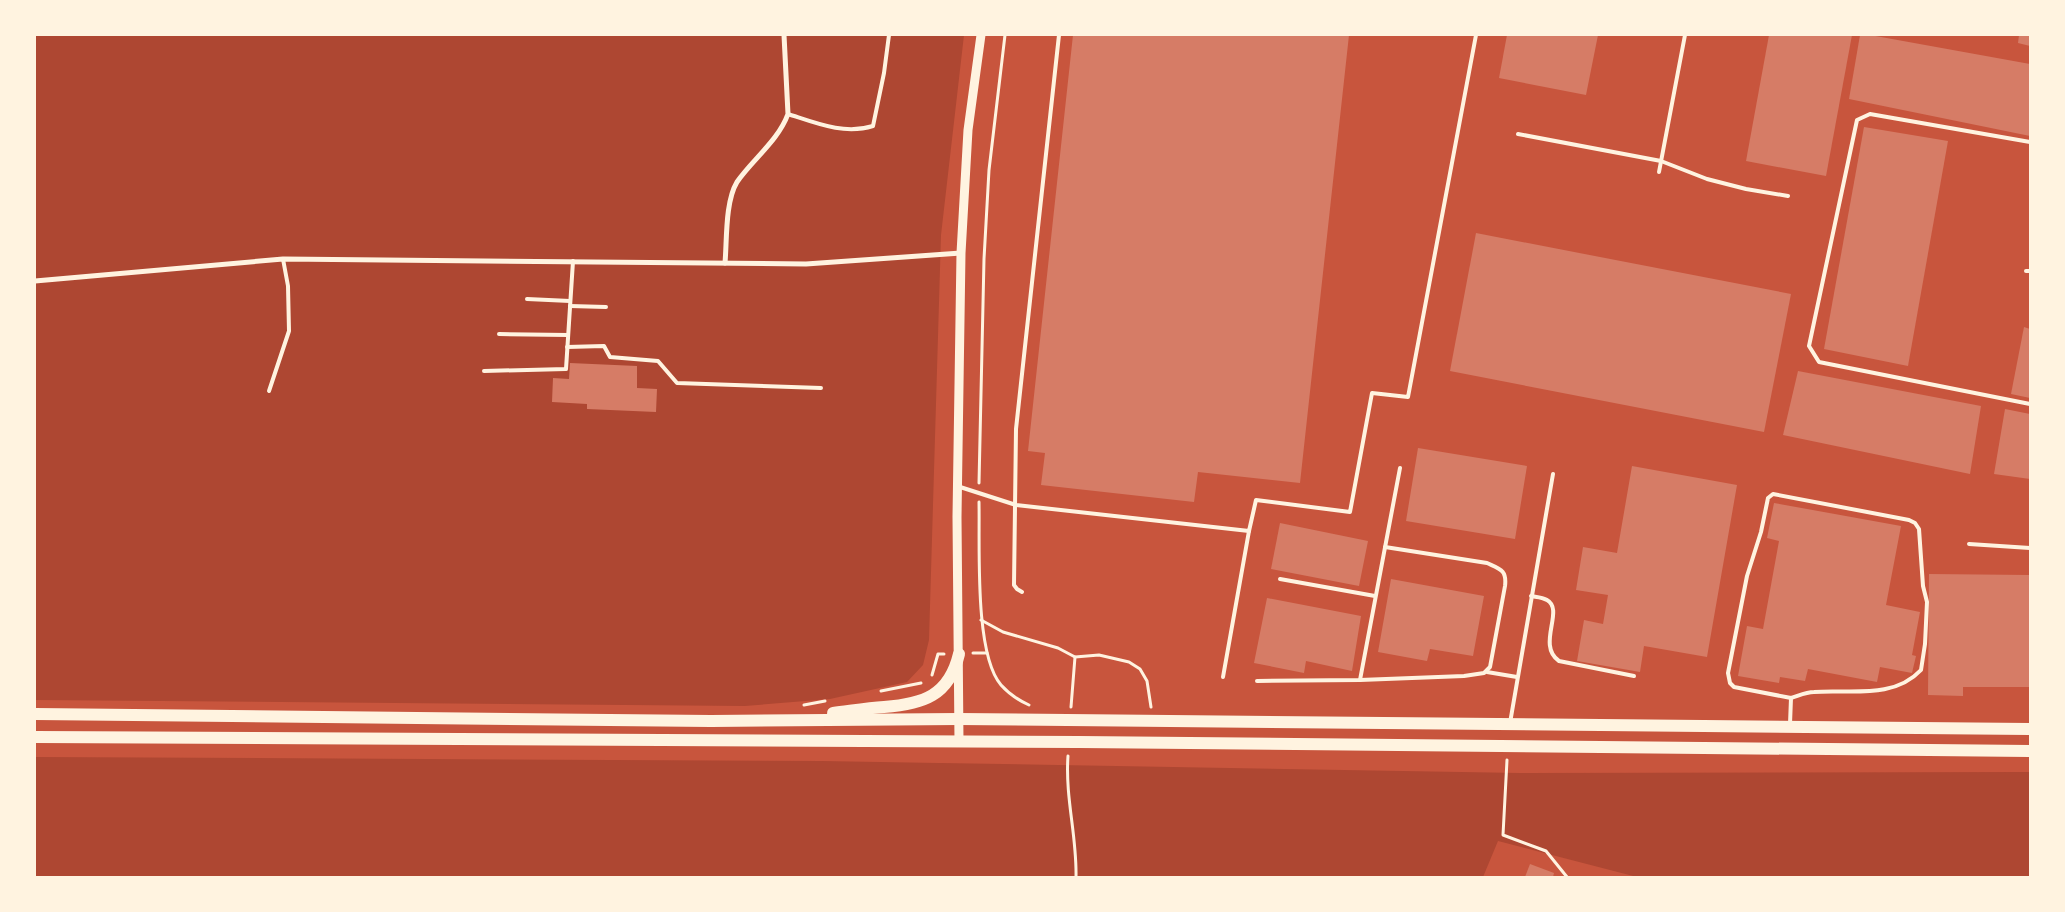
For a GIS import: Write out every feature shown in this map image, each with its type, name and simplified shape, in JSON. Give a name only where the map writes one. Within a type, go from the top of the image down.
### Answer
[{"type":"main road","points":[[774,720],[902,706],[918,702],[943,686],[951,677],[959,654]]},
{"type":"main road","points":[[35,714],[774,720],[959,718],[1051,720],[1075,717],[1510,725],[2030,729]]},
{"type":"main road","points":[[35,737],[1080,742],[2030,751]]},
{"type":"street","points":[[725,263],[730,202],[737,183],[784,126],[788,114],[784,35]]},
{"type":"street","points":[[959,742],[957,486],[961,253],[968,130],[981,35]]},
{"type":"street","points":[[35,281],[283,259],[806,264],[961,253]]},
{"type":"lane","points":[[788,114],[837,129],[859,130],[873,126],[884,73],[889,35]]},
{"type":"lane","points":[[1022,592],[1014,585],[1016,429],[1059,35]]},
{"type":"lane","points":[[1223,677],[1256,500],[1350,512],[1372,393],[1408,396],[1476,35]]},
{"type":"lane","points":[[1659,172],[1685,35]]},
{"type":"lane","points":[[2030,142],[1870,114],[1856,120],[1809,346],[1819,362],[2030,404]]},
{"type":"lane","points":[[1518,134],[1661,161],[1708,179],[1746,189],[1788,196]]},
{"type":"lane","points":[[269,391],[289,331],[288,286],[283,259]]},
{"type":"lane","points":[[484,371],[566,369],[573,261]]},
{"type":"lane","points":[[527,299],[606,306]]},
{"type":"lane","points":[[499,334],[568,335]]},
{"type":"lane","points":[[567,347],[604,346],[610,358],[658,361],[677,383],[821,388]]},
{"type":"lane","points":[[1360,680],[1400,468]]},
{"type":"lane","points":[[1510,725],[1531,596],[1554,474]]},
{"type":"lane","points":[[957,486],[1016,505],[1249,531]]},
{"type":"lane","points":[[1773,494],[1909,520],[1915,523],[1919,529],[1923,586],[1927,602],[1925,644],[1921,670],[1906,682],[1885,690],[1812,692],[1791,698],[1734,687],[1730,683],[1728,673],[1747,576],[1761,532],[1768,498],[1773,494]]},
{"type":"lane","points":[[1969,544],[2030,548]]},
{"type":"lane","points":[[1385,547],[1488,563],[1502,571],[1506,576],[1505,586],[1490,667],[1487,672]]},
{"type":"lane","points":[[1280,579],[1375,596]]},
{"type":"lane","points":[[1531,596],[1545,598],[1550,601],[1553,613],[1549,636],[1550,650],[1553,657],[1559,661],[1634,676]]},
{"type":"lane","points":[[1257,680],[1360,680],[1464,676],[1487,672],[1517,677]]},
{"type":"lane","points":[[1790,726],[1791,698]]},
{"type":"path","points":[[1005,35],[990,154],[985,239],[979,493],[981,620],[987,653],[1000,684],[1018,700],[1034,707]]},
{"type":"path","points":[[981,620],[1003,632],[1058,648],[1075,657],[1099,655],[1129,662],[1140,669],[1147,682],[1152,709]]},
{"type":"path","points":[[1075,657],[1075,717]]},
{"type":"path","points":[[1508,747],[1503,835],[1546,851],[1567,877]]},
{"type":"path","points":[[1068,753],[1068,798],[1077,855],[1076,877]]},
{"type":"shaded area","points":[[35,35],[964,35],[941,235],[929,640],[923,665],[907,682],[830,699],[745,706],[35,700]]},
{"type":"shaded area","points":[[35,757],[822,761],[1520,773],[2030,772],[2030,877],[1637,877],[1498,841],[1483,877],[35,877]]},
{"type":"building","points":[[1073,35],[1349,35],[1300,483],[1198,472],[1194,502],[1041,485],[1045,453],[1028,451]]},
{"type":"building","points":[[1507,35],[1598,35],[1586,95],[1499,78]]},
{"type":"building","points":[[1769,35],[1852,35],[1826,176],[1746,161]]},
{"type":"building","points":[[1860,35],[1870,35],[2030,64],[2030,136],[1849,99]]},
{"type":"building","points":[[2019,35],[2030,35],[2030,46],[2018,43]]},
{"type":"building","points":[[1864,127],[1948,141],[1908,366],[1824,349]]},
{"type":"building","points":[[1476,233],[1791,294],[1764,432],[1450,371]]},
{"type":"building","points":[[2024,327],[2030,329],[2030,398],[2011,394]]},
{"type":"building","points":[[570,363],[637,366],[637,388],[657,389],[656,412],[587,409],[587,404],[552,402],[553,378],[569,379]]},
{"type":"building","points":[[1798,371],[1981,406],[1970,474],[1783,435]]},
{"type":"building","points":[[2005,409],[2030,414],[2030,479],[1994,474]]},
{"type":"building","points":[[1418,448],[1527,466],[1515,539],[1406,521]]},
{"type":"building","points":[[1632,466],[1737,485],[1707,657],[1644,646],[1640,672],[1577,661],[1584,620],[1603,624],[1608,595],[1576,590],[1583,547],[1617,553]]},
{"type":"building","points":[[1774,503],[1901,526],[1886,605],[1920,612],[1912,655],[1916,656],[1912,673],[1880,667],[1877,682],[1808,669],[1805,681],[1780,677],[1779,683],[1738,676],[1747,626],[1763,629],[1779,541],[1767,538]]},
{"type":"building","points":[[1280,523],[1368,541],[1359,586],[1271,569]]},
{"type":"building","points":[[1929,574],[2030,575],[2030,687],[1963,687],[1963,696],[1928,695]]},
{"type":"building","points":[[1391,579],[1484,596],[1473,656],[1430,649],[1427,661],[1378,652]]},
{"type":"building","points":[[1267,598],[1361,616],[1352,671],[1306,661],[1304,673],[1254,663]]},
{"type":"building","points":[[1530,864],[1554,873],[1553,877],[1525,877]]}]
